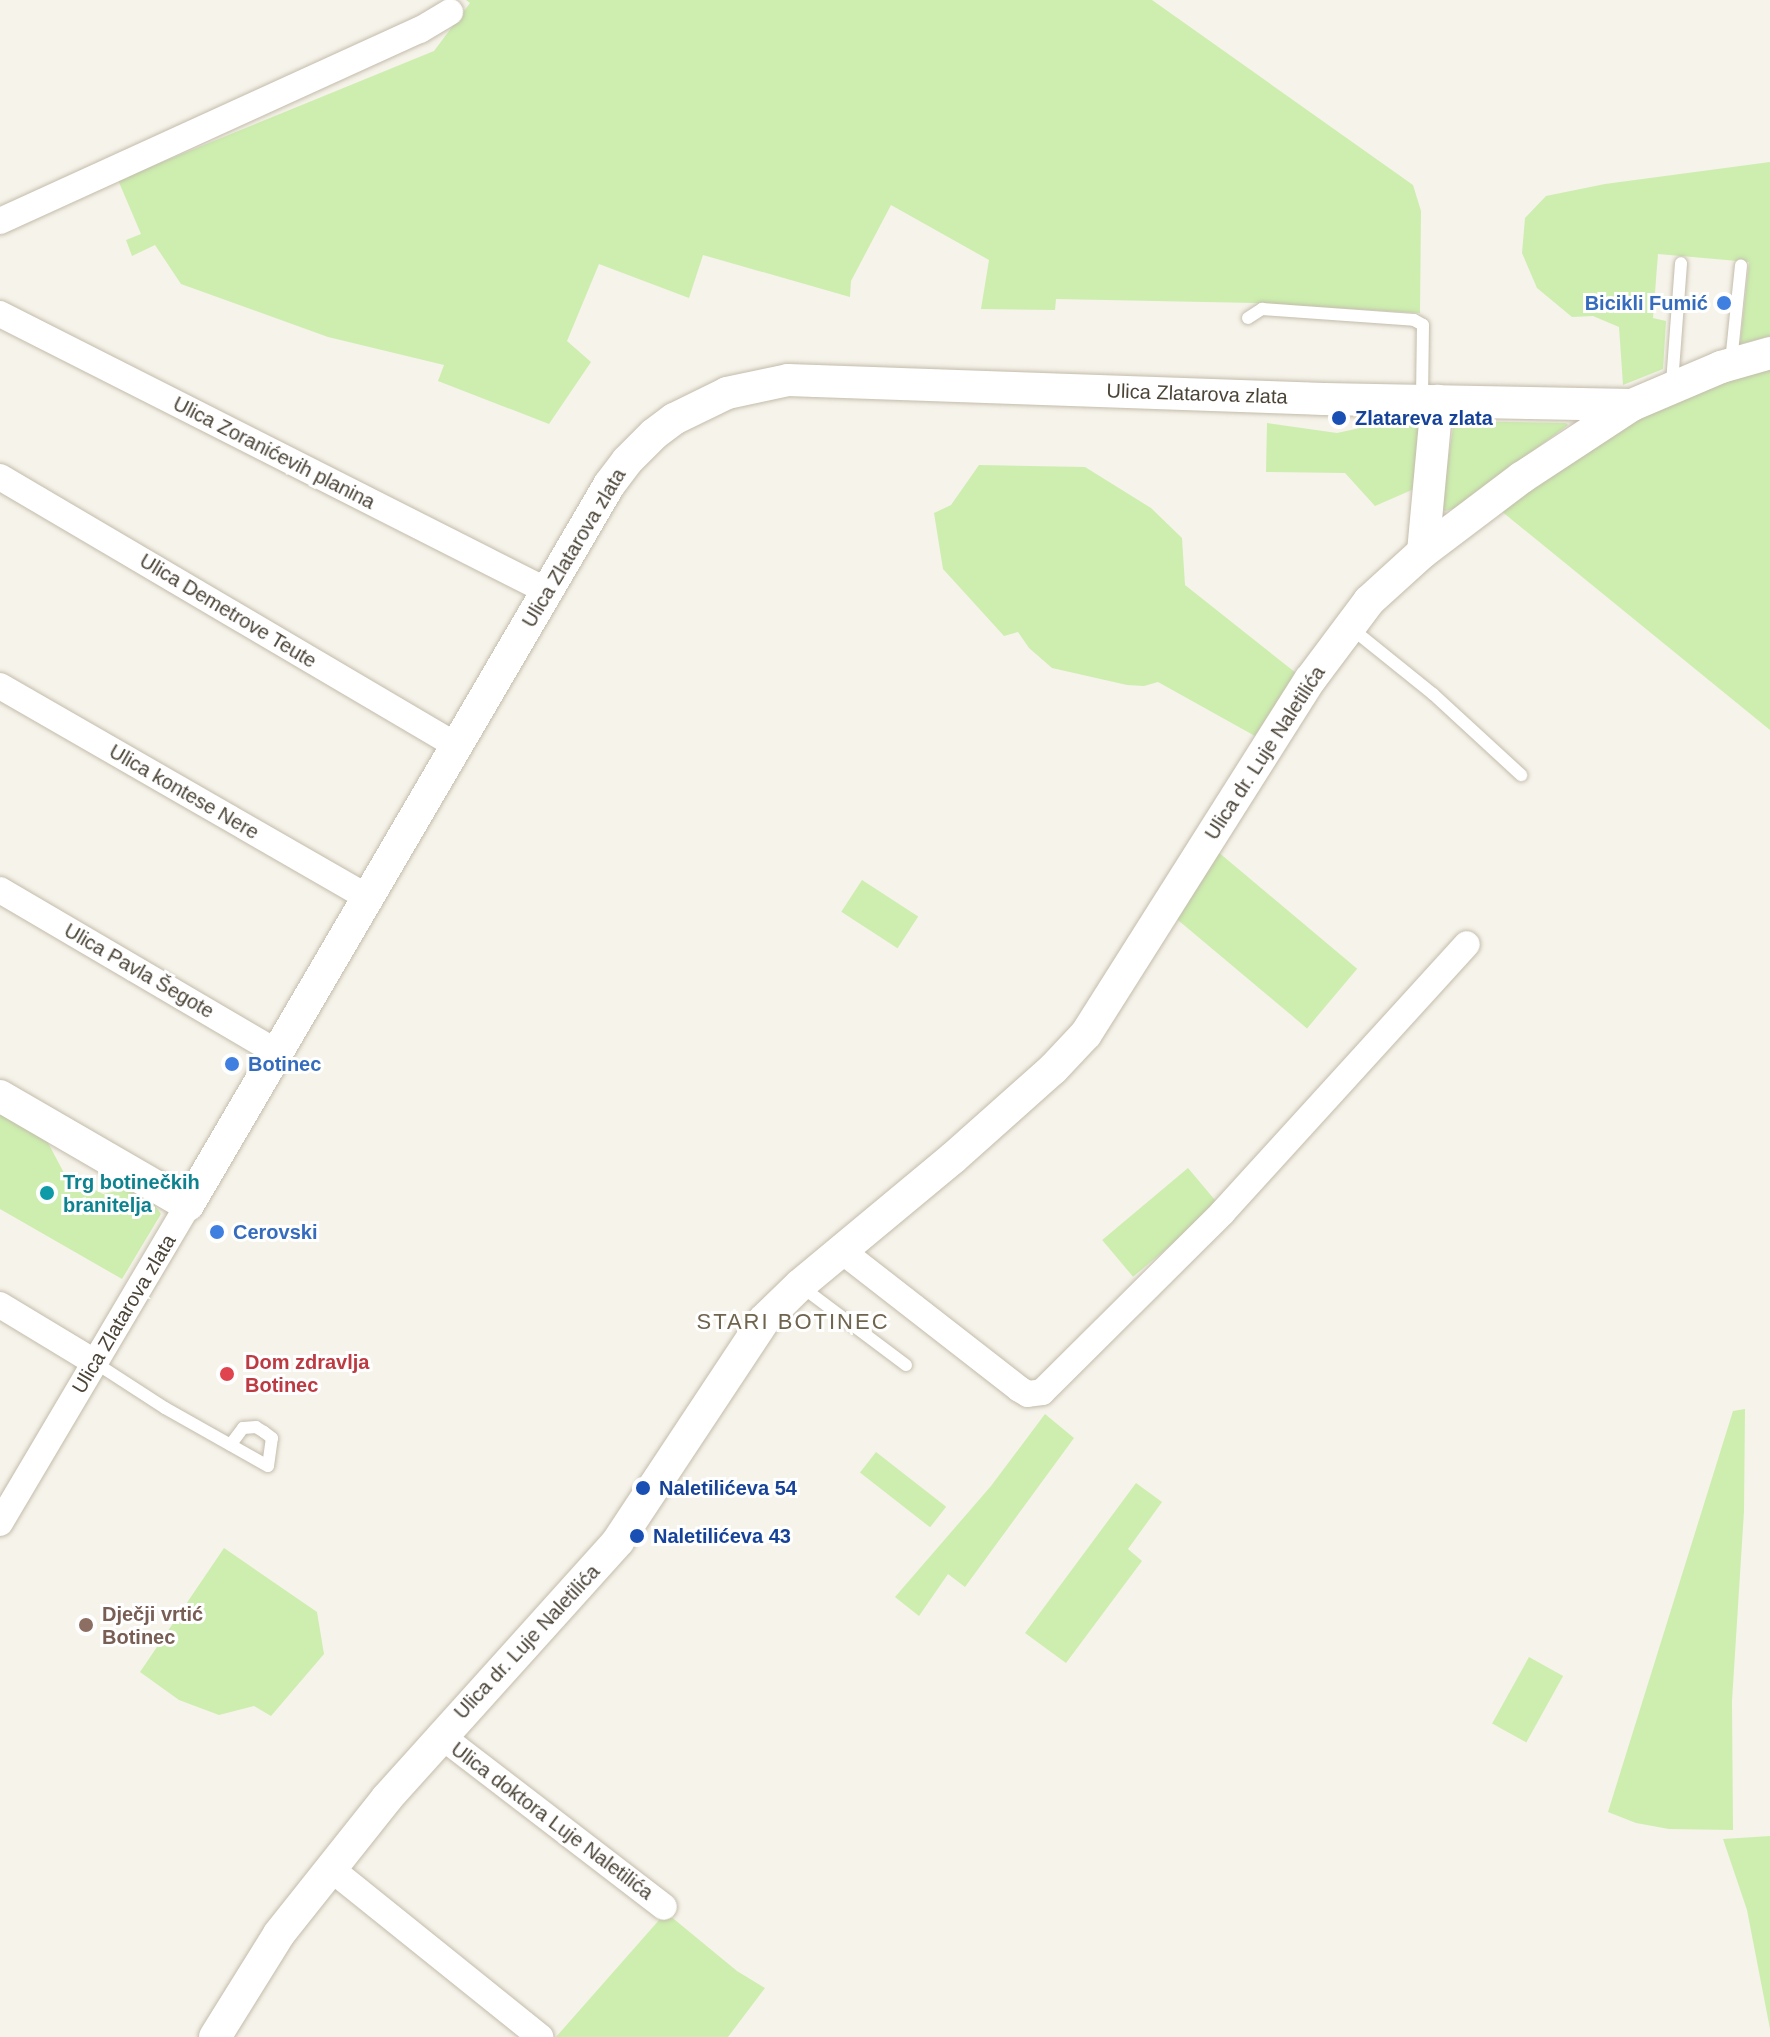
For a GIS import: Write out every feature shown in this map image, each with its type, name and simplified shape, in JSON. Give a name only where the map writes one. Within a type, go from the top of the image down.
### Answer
[{"type":"street","points":[[0,221],[406,37],[450,12]]},
{"type":"street","name":"Ulica Zoranićevih planina","points":[[0,314],[547,591]]},
{"type":"street","name":"Ulica dr. Luje Naletilića","points":[[215,2037],[250,1975],[330,1868],[440,1735],[618,1541],[748,1341],[800,1285],[953,1158],[1053,1069],[1086,1034],[1348,626],[1369,601],[1423,552],[1521,478],[1632,405],[1671,386],[1770,353]]},
{"type":"street","name":"Ulica Zlatarova zlata","points":[[2,1515],[278,1053],[547,591],[627,461],[674,419],[727,393],[758,385],[816,381],[1632,405]]},
{"type":"street","points":[[1423,552],[1430,401]]},
{"type":"street","name":"Ulica Demetrove Teute","points":[[0,477],[457,746]]},
{"type":"street","name":"Ulica kontese Nere","points":[[0,686],[368,898]]},
{"type":"street","name":"Ulica Pavla Šegote","points":[[0,890],[278,1053]]},
{"type":"street","points":[[842,1251],[1019,1389],[1028,1394],[1042,1392],[1223,1212],[1467,944]]},
{"type":"street","points":[[0,1096],[188,1205]]},
{"type":"street","points":[[0,1305],[94,1362]]},
{"type":"street","name":"Ulica doktora Luje Naletilića","points":[[440,1735],[664,1907]]},
{"type":"street","points":[[330,1868],[540,2037]]},
{"type":"lane","points":[[1671,386],[1681,263]]},
{"type":"lane","points":[[1731,364],[1741,266]]},
{"type":"lane","points":[[1248,318],[1262,309],[1414,320],[1423,325],[1430,401]]},
{"type":"lane","points":[[1348,626],[1433,694],[1521,775]]},
{"type":"lane","points":[[800,1285],[906,1365]]},
{"type":"lane","points":[[94,1362],[230,1445]]},
{"type":"green space","points":[[466,0],[1152,0],[1413,185],[1421,211],[1420,313],[1255,303],[1056,299],[1055,310],[981,309],[989,260],[891,205],[851,281],[850,297],[703,255],[689,298],[599,264],[567,341],[591,362],[549,424],[438,381],[444,365],[328,337],[181,284],[155,245],[132,256],[126,240],[141,234],[118,180],[434,51],[470,3]]},
{"type":"green space","points":[[1770,162],[1770,336],[1740,344],[1749,262],[1658,254],[1653,318],[1666,321],[1663,369],[1623,385],[1619,327],[1593,316],[1572,317],[1537,288],[1522,253],[1525,218],[1546,196],[1605,184]]},
{"type":"green space","points":[[1770,368],[1770,730],[1500,510],[1635,419],[1703,388]]},
{"type":"green space","points":[[1406,418],[1422,426],[1414,489],[1375,506],[1345,473],[1266,472],[1267,423],[1337,433]]},
{"type":"green space","points":[[1454,421],[1568,425],[1456,508],[1445,511],[1441,508]]},
{"type":"green space","points":[[979,465],[1085,467],[1151,508],[1182,538],[1185,585],[1296,673],[1255,736],[1158,682],[1144,686],[1127,685],[1052,668],[1029,648],[1018,632],[1004,636],[943,569],[934,513],[951,505]]},
{"type":"green space","points":[[1217,851],[1357,969],[1307,1028],[1167,911]]},
{"type":"green space","points":[[862,880],[918,916],[897,948],[841,912]]},
{"type":"green space","points":[[0,1113],[46,1139],[64,1173],[103,1194],[125,1189],[154,1204],[161,1214],[122,1279],[0,1209]]},
{"type":"green space","points":[[1188,1168],[1219,1205],[1133,1277],[1102,1240]]},
{"type":"green space","points":[[1745,1409],[1744,1511],[1732,1701],[1733,1830],[1669,1829],[1636,1823],[1608,1812],[1733,1411]]},
{"type":"green space","points":[[1045,1414],[1074,1438],[965,1587],[948,1574],[919,1616],[895,1597],[991,1486]]},
{"type":"green space","points":[[876,1452],[946,1507],[930,1527],[860,1472]]},
{"type":"green space","points":[[1136,1483],[1162,1502],[1128,1549],[1142,1561],[1066,1663],[1025,1633]]},
{"type":"green space","points":[[224,1548],[317,1612],[324,1654],[271,1716],[254,1706],[219,1715],[179,1700],[140,1672]]},
{"type":"green space","points":[[1529,1657],[1563,1676],[1526,1742],[1492,1723]]},
{"type":"green space","points":[[1770,1836],[1770,2029],[1747,1910],[1723,1839]]},
{"type":"green space","points":[[669,1915],[737,1971],[765,1988],[728,2037],[556,2037],[660,1919]]},
{"type":"place","name":"Bicikli Fumić","points":[[1724,303]]},
{"type":"place","name":"Zlatareva zlata","points":[[1339,418]]},
{"type":"place","name":"Botinec","points":[[232,1064]]},
{"type":"place","name":"Trg botinečkih branitelja","points":[[47,1193]]},
{"type":"place","name":"Cerovski","points":[[217,1232]]},
{"type":"place","name":"Dom zdravlja Botinec","points":[[227,1374]]},
{"type":"place","name":"Naletilićeva 54","points":[[643,1488]]},
{"type":"place","name":"Naletilićeva 43","points":[[637,1536]]},
{"type":"place","name":"Dječji vrtić Botinec","points":[[86,1625]]},
{"type":"district","name":"STARI BOTINEC","points":[[793,1322]]}]
